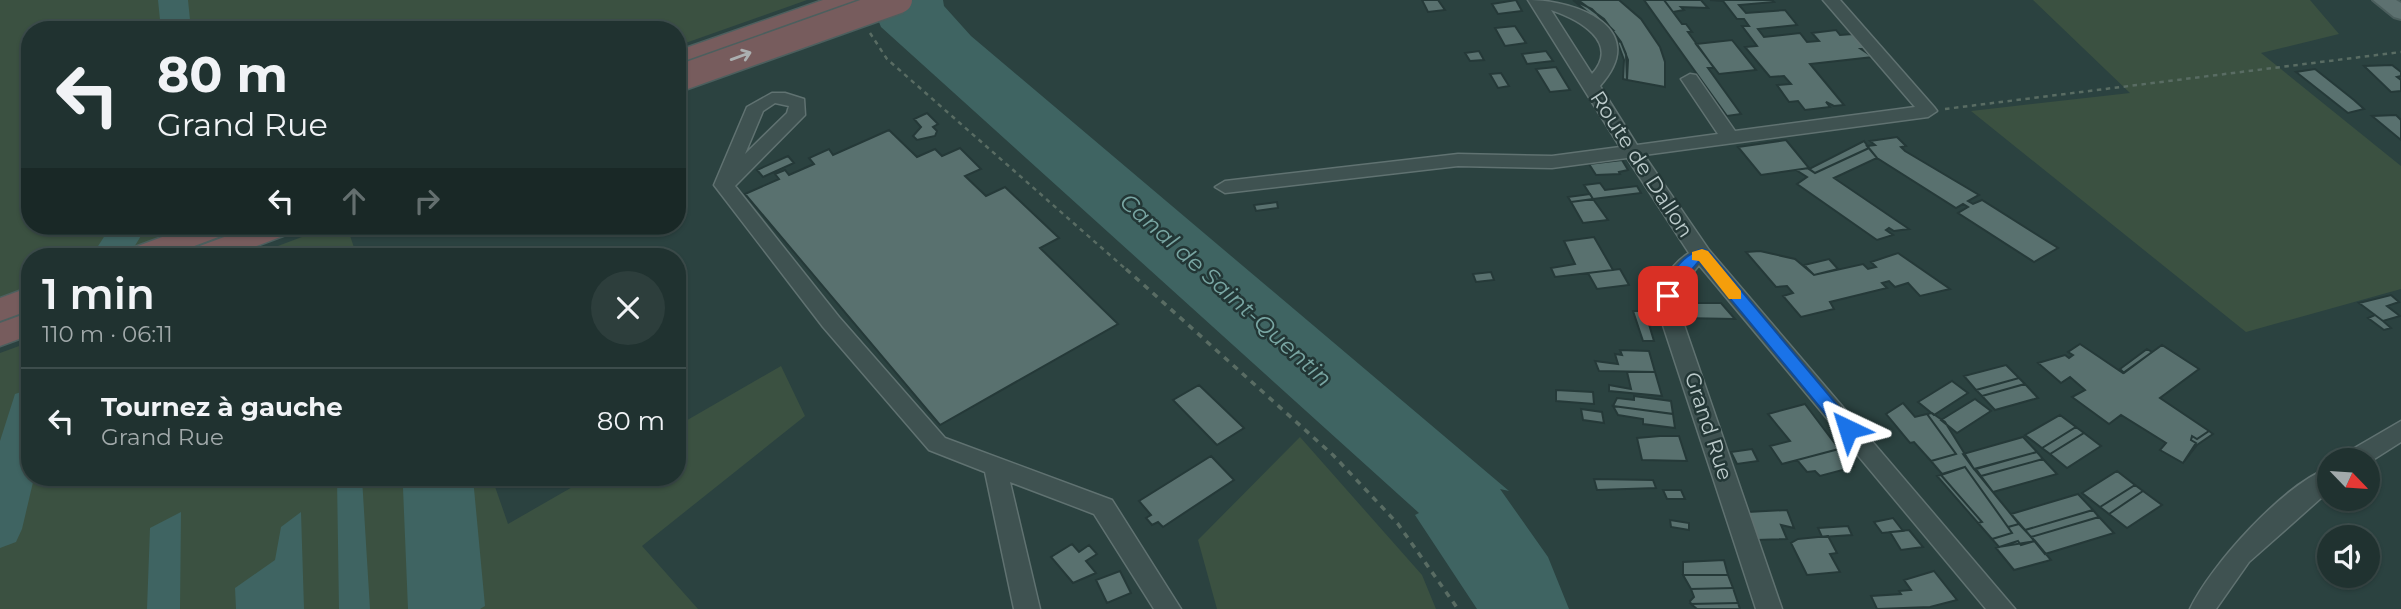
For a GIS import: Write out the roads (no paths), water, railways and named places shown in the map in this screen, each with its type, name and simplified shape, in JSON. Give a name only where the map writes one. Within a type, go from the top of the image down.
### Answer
[{"type":"highway","points":[[686,56],[845,0]]},
{"type":"highway","points":[[686,76],[899,0]]},
{"type":"highway","points":[[161,248],[195,235]]},
{"type":"highway","points":[[223,248],[257,235]]},
{"type":"highway","points":[[0,310],[21,302]]},
{"type":"highway","points":[[0,335],[21,327]]},
{"type":"main road","points":[[2383,0],[2401,13]]},
{"type":"street","points":[[1225,187],[1458,159],[1532,164],[1928,111],[1831,0]]},
{"type":"street","points":[[1537,2],[1569,10],[1603,32],[1611,46],[1611,60],[1603,75],[1591,85]]},
{"type":"street","name":"Route de Dallon","points":[[1537,2],[1702,255],[2002,609]]},
{"type":"street","points":[[1690,79],[1729,136]]},
{"type":"street","points":[[772,98],[785,98],[798,103],[796,115],[724,185],[748,119],[756,107],[772,98]]},
{"type":"street","points":[[724,185],[831,322],[937,444],[1103,507],[1168,609]]},
{"type":"street","name":"Grand Rue","points":[[1702,255],[1694,258],[1678,276],[1668,296],[1669,315],[1688,361],[1769,609]]},
{"type":"street","points":[[2373,448],[2401,430]]},
{"type":"street","points":[[995,466],[1027,609]]},
{"type":"street","points":[[2203,609],[2235,561],[2284,512],[2317,487]]},
{"type":"water","name":"Canal de Saint-Quentin","points":[[870,0],[943,0],[944,6],[971,36],[1509,491],[1500,489],[1548,557],[1569,609],[1477,609],[1415,515],[1419,513],[881,27]]},
{"type":"water","points":[[337,486],[362,486],[370,609],[339,609]]},
{"type":"water","points":[[474,486],[485,606],[480,609],[408,609],[403,488]]},
{"type":"water","points":[[181,512],[180,609],[147,609],[150,528]]},
{"type":"water","points":[[301,512],[304,609],[236,609],[235,588],[275,560],[281,527]]},
{"type":"waterway","points":[[173,0],[175,21]]},
{"type":"waterway","points":[[115,248],[123,235]]},
{"type":"waterway","points":[[0,529],[21,442]]},
{"type":"waterway","points":[[0,507],[7,498]]}]
